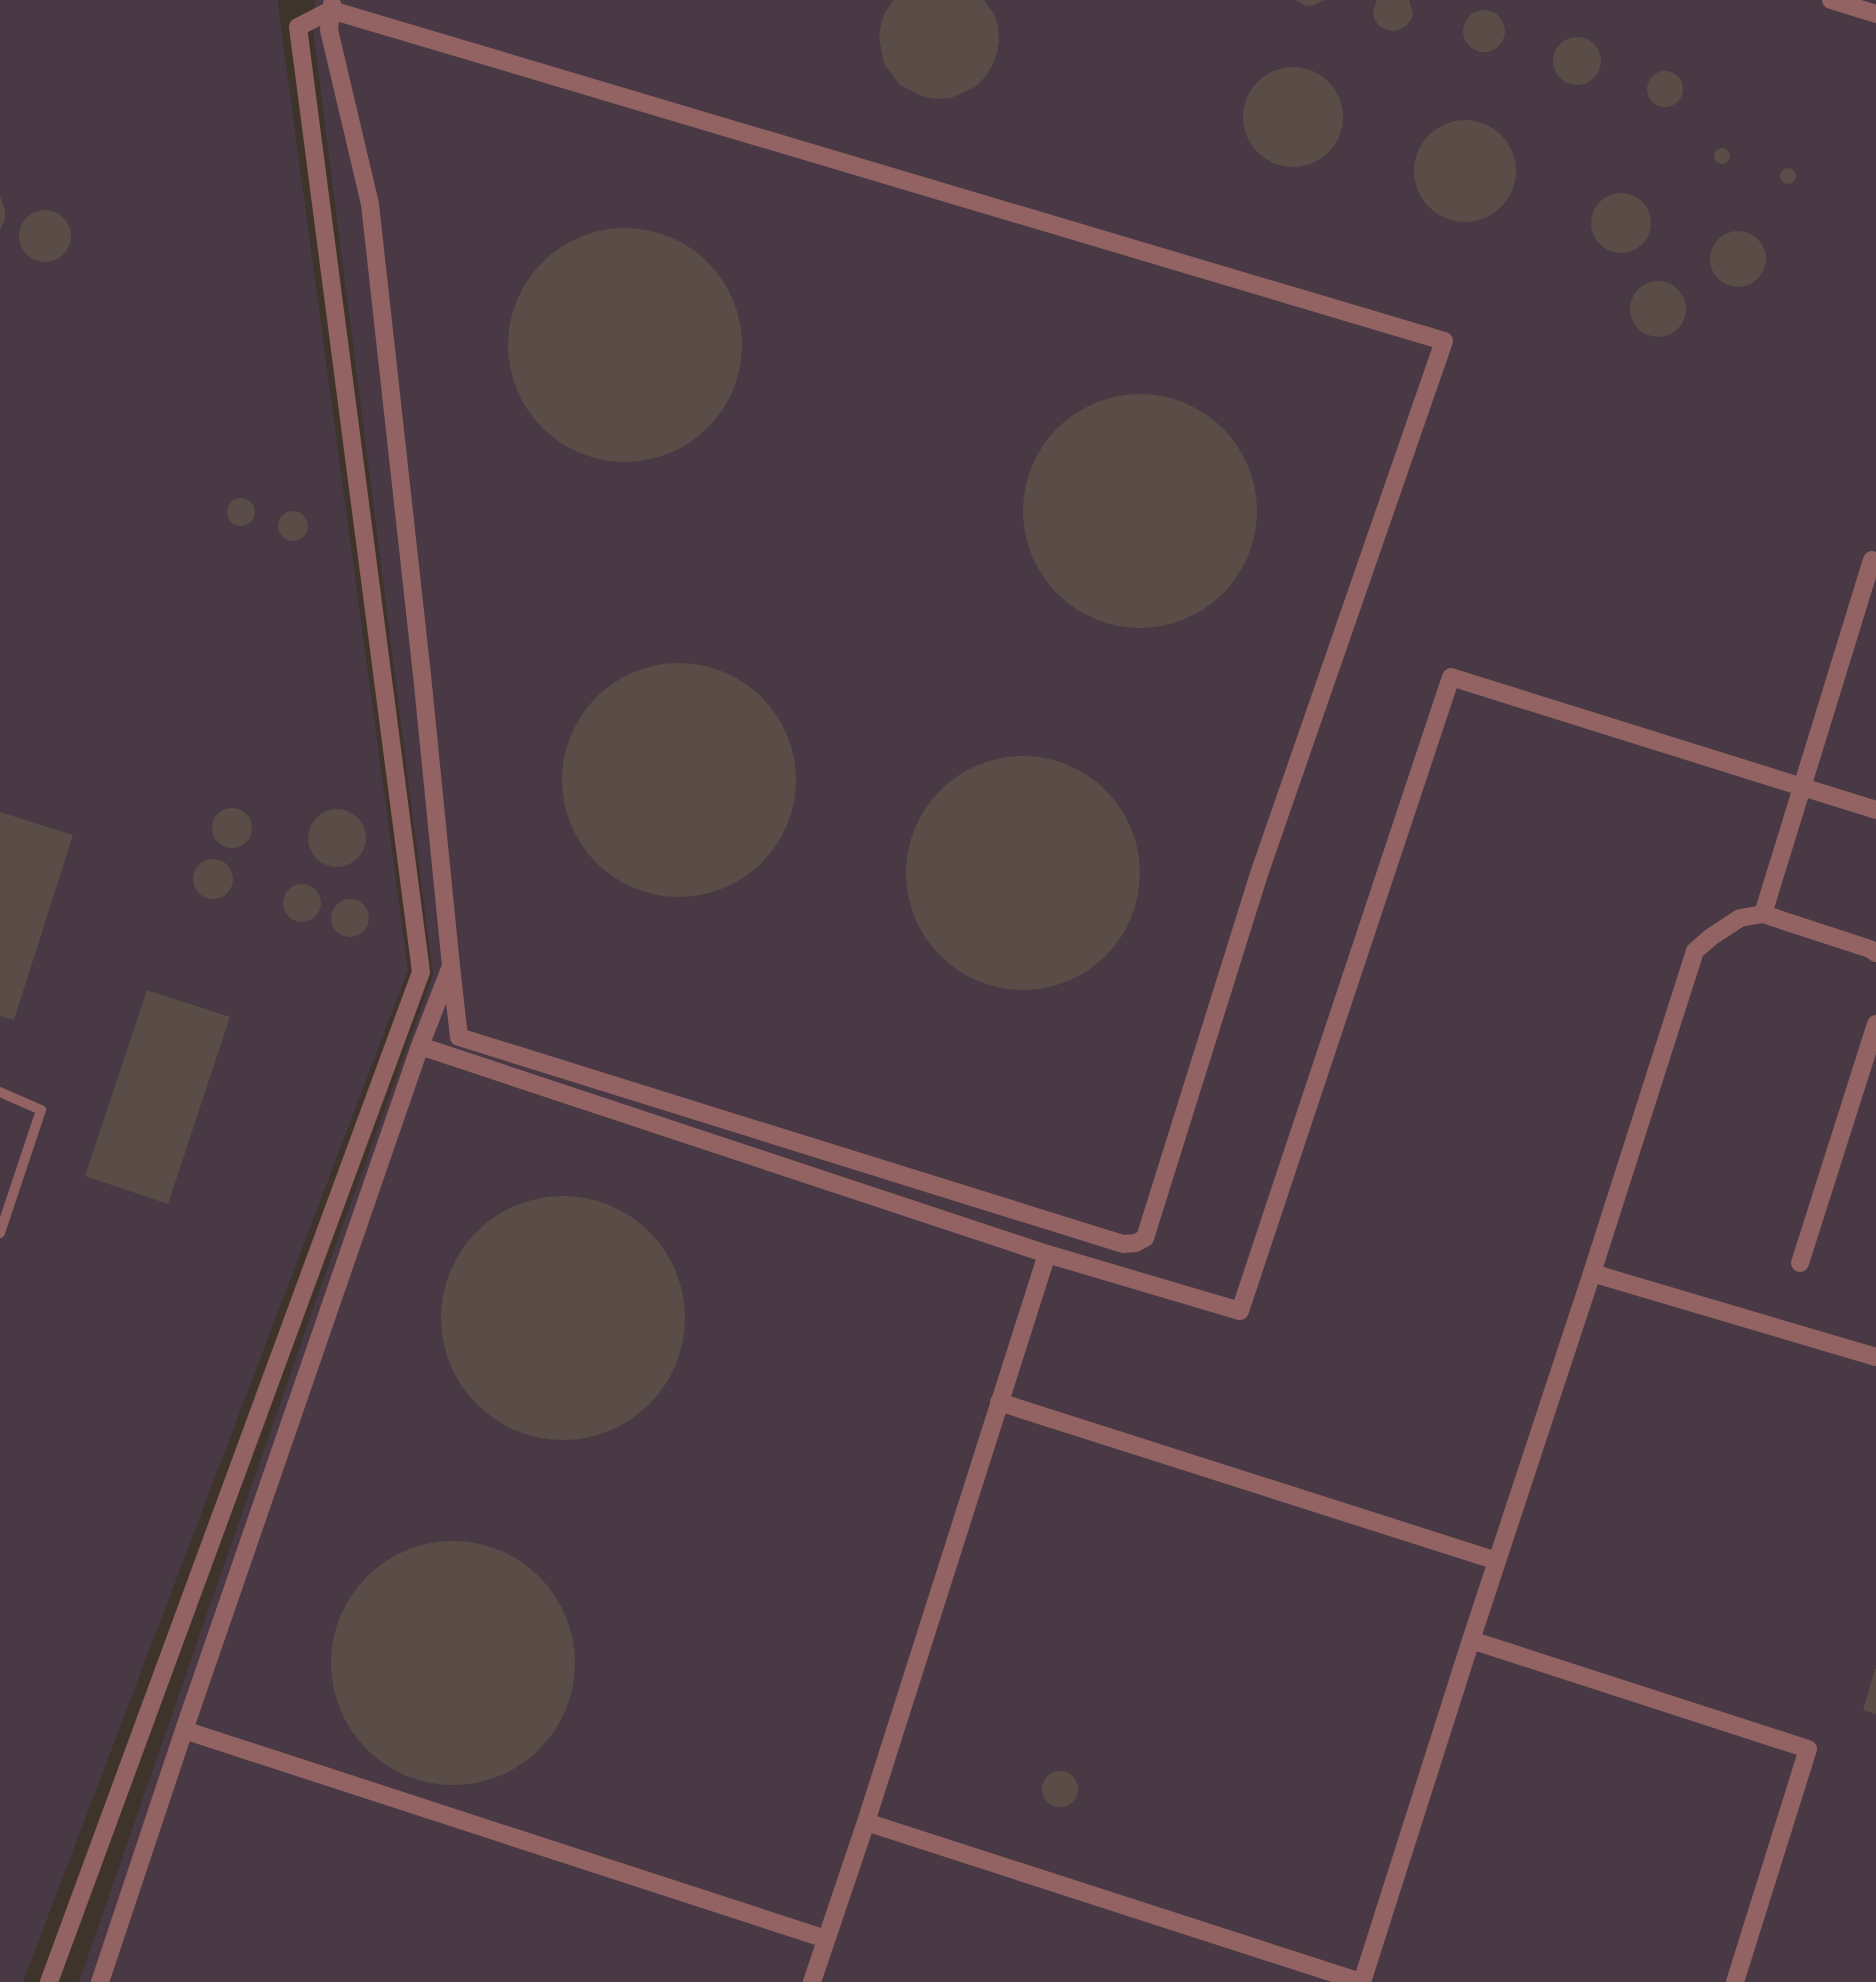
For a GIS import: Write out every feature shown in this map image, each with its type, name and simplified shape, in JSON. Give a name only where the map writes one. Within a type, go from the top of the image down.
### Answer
[{"type":"street","points":[[1831,0],[1876,14]]},
{"type":"street","points":[[49,1982],[421,971],[298,27],[332,5],[1444,341],[1259,874],[1145,1238],[1136,1244],[1109,1240],[459,1037],[370,204],[329,30],[332,5]]},
{"type":"street","points":[[1763,914],[1872,561]]},
{"type":"street","points":[[420,1046],[1047,1254],[1240,1311],[1451,677],[1876,810]]},
{"type":"street","points":[[866,1822],[1362,1982],[1695,951],[1740,918],[1763,914],[1876,953]]},
{"type":"street","points":[[100,1982],[184,1730],[450,966]]},
{"type":"street","points":[[1800,1263],[1876,1024]]},
{"type":"street","points":[[812,1982],[866,1822],[1047,1254]]},
{"type":"street","points":[[1592,1273],[1876,1357]]},
{"type":"street","points":[[999,1402],[1497,1561]]},
{"type":"street","points":[[1471,1640],[1808,1749],[1735,1982]]},
{"type":"street","points":[[184,1730],[826,1939]]},
{"type":"lane","points":[[0,1092],[41,1110],[0,1233]]},
{"type":"shaded area","points":[[0,0],[279,0],[408,970],[23,1982],[0,1982]]},
{"type":"shaded area","points":[[316,0],[1876,0],[1876,1982],[79,1982],[319,1292],[433,975],[311,14]]},
{"type":"building","points":[[894,0],[984,0],[994,14],[999,40],[997,53],[985,77],[975,87],[951,98],[924,97],[900,85],[884,64],[879,38],[885,12]]},
{"type":"building","points":[[1295,0],[1324,0],[1306,6]]},
{"type":"building","points":[[1377,0],[1409,0],[1413,13],[1411,20],[1399,30],[1384,29],[1374,18],[1373,11]]},
{"type":"building","points":[[1484,10],[1499,16],[1505,31],[1499,46],[1484,52],[1469,46],[1463,31],[1469,16]]},
{"type":"building","points":[[1577,37],[1594,44],[1601,61],[1594,78],[1577,85],[1560,78],[1553,61],[1560,44]]},
{"type":"building","points":[[1293,67],[1312,71],[1329,81],[1339,98],[1343,117],[1339,136],[1329,153],[1312,163],[1293,167],[1274,163],[1257,153],[1247,136],[1243,117],[1247,98],[1257,81],[1274,71]]},
{"type":"building","points":[[1665,71],[1678,76],[1683,89],[1678,102],[1665,107],[1652,102],[1647,89],[1652,76]]},
{"type":"building","points":[[1465,120],[1484,124],[1501,135],[1512,152],[1516,171],[1512,190],[1501,207],[1484,218],[1465,222],[1446,218],[1429,207],[1418,190],[1414,171],[1418,152],[1429,135],[1446,124]]},
{"type":"building","points":[[1722,148],[1728,150],[1728,162],[1722,164],[1716,162],[1714,156],[1716,150]]},
{"type":"building","points":[[1788,168],[1796,176],[1788,184],[1780,176]]},
{"type":"building","points":[[1621,193],[1642,202],[1651,223],[1642,244],[1621,253],[1600,244],[1591,223],[1600,202]]},
{"type":"building","points":[[0,196],[5,219],[0,230]]},
{"type":"building","points":[[45,210],[64,217],[71,236],[64,255],[45,262],[26,255],[19,236],[26,217]]},
{"type":"building","points":[[625,228],[670,237],[708,262],[733,300],[742,345],[733,390],[708,428],[670,453],[625,462],[580,453],[542,428],[517,390],[508,345],[517,300],[542,262],[580,237]]},
{"type":"building","points":[[1732,231],[1744,231],[1754,235],[1762,243],[1766,259],[1762,275],[1754,283],[1744,287],[1732,287],[1722,283],[1714,275],[1710,265],[1710,253],[1714,243],[1722,235]]},
{"type":"building","points":[[1658,281],[1673,286],[1681,294],[1686,309],[1681,324],[1673,332],[1658,337],[1643,332],[1635,324],[1630,309],[1635,294],[1643,286]]},
{"type":"building","points":[[1140,394],[1185,403],[1223,428],[1248,466],[1257,511],[1248,556],[1223,594],[1185,619],[1140,628],[1095,619],[1057,594],[1032,556],[1023,511],[1032,466],[1057,428],[1095,403]]},
{"type":"building","points":[[241,498],[251,502],[255,512],[251,522],[241,526],[231,522],[227,512],[231,502]]},
{"type":"building","points":[[293,511],[299,512],[307,520],[307,532],[299,540],[293,541],[287,540],[279,532],[278,526],[279,520],[287,512]]},
{"type":"building","points":[[679,663],[724,672],[762,697],[787,735],[796,780],[787,825],[762,863],[724,888],[679,897],[634,888],[596,863],[571,825],[562,780],[571,735],[596,697],[634,672]]},
{"type":"building","points":[[1023,756],[1068,765],[1106,790],[1131,828],[1140,873],[1131,918],[1106,956],[1068,981],[1023,990],[978,981],[940,956],[915,918],[906,873],[915,828],[940,790],[978,765]]},
{"type":"building","points":[[232,808],[240,809],[246,814],[251,820],[251,836],[246,842],[240,847],[232,848],[224,847],[218,842],[213,836],[212,828],[213,820],[218,814],[224,809]]},
{"type":"building","points":[[331,809],[343,809],[358,817],[366,832],[366,844],[358,859],[343,867],[331,867],[316,859],[308,844],[308,832],[316,817]]},
{"type":"building","points":[[0,812],[73,835],[14,1020],[0,1016]]},
{"type":"building","points":[[213,859],[227,865],[233,879],[227,893],[213,899],[199,893],[193,879],[199,865]]},
{"type":"building","points":[[302,884],[315,890],[321,903],[315,916],[302,922],[289,916],[283,903],[289,890]]},
{"type":"building","points":[[350,899],[363,905],[369,918],[363,931],[350,937],[337,931],[331,918],[337,905]]},
{"type":"building","points":[[147,990],[230,1017],[168,1204],[85,1176]]},
{"type":"building","points":[[563,1196],[587,1198],[610,1205],[649,1232],[676,1271],[683,1294],[683,1342],[676,1365],[649,1404],[610,1431],[587,1438],[563,1440],[539,1438],[516,1431],[477,1404],[450,1365],[443,1342],[441,1318],[443,1294],[450,1271],[477,1232],[516,1205],[539,1198]]},
{"type":"building","points":[[453,1541],[477,1543],[500,1550],[539,1577],[566,1616],[573,1639],[573,1687],[566,1710],[539,1749],[500,1776],[477,1783],[453,1785],[429,1783],[406,1776],[367,1749],[340,1710],[333,1687],[331,1663],[333,1639],[340,1616],[367,1577],[406,1550],[429,1543]]},
{"type":"building","points":[[1876,1669],[1876,1714],[1863,1710]]},
{"type":"building","points":[[1060,1771],[1073,1776],[1078,1789],[1073,1802],[1060,1807],[1047,1802],[1042,1789],[1047,1776]]}]
